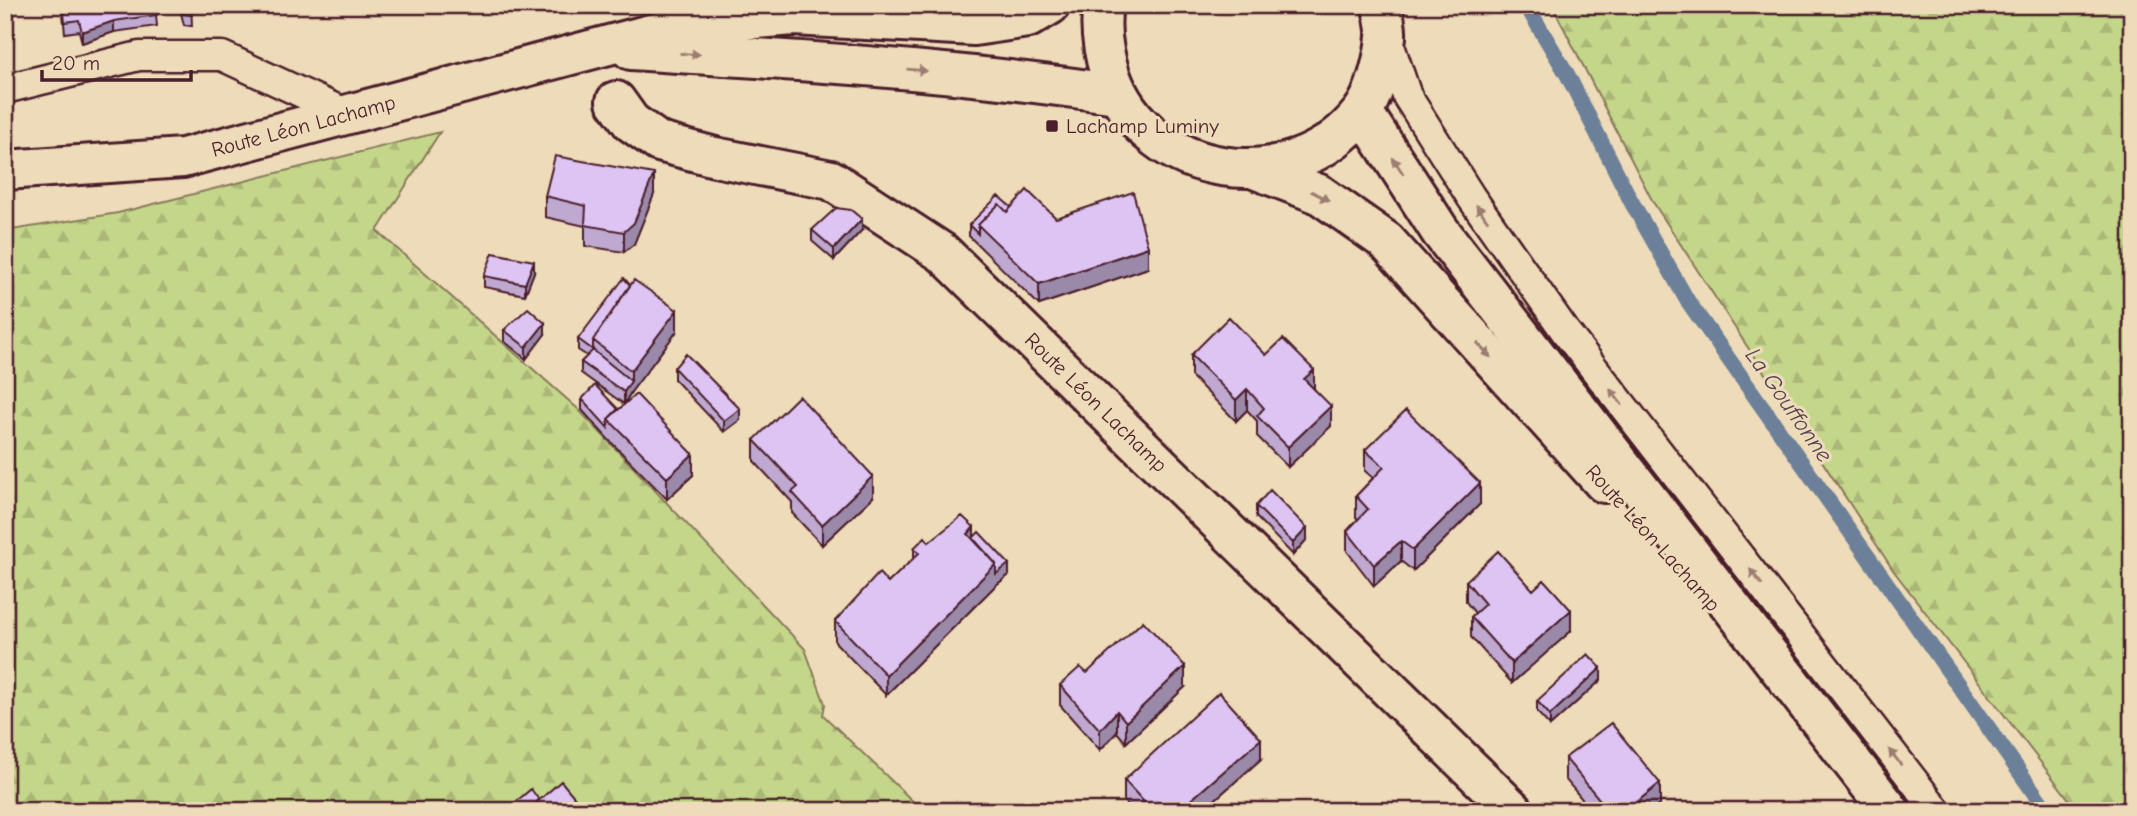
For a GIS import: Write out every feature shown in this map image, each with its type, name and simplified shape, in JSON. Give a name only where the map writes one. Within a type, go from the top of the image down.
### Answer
[{"type":"main road","name":"Route Léon Lachamp","points":[[5,170],[183,158],[684,25],[794,16],[974,26],[1028,18],[1050,5]]},
{"type":"main road","points":[[1103,5],[1103,53],[1117,94],[1142,128],[1176,153],[1215,167],[1257,170],[1306,156],[1337,136],[1363,112],[1374,84],[1384,21]]},
{"type":"main road","name":"Route Léon Lachamp","points":[[597,48],[827,62],[998,77],[1117,94]]},
{"type":"main road","name":"Route Léon Lachamp","points":[[616,101],[631,122],[659,142],[715,157],[831,180],[943,253],[1514,811]]},
{"type":"main road","name":"Route Léon Lachamp","points":[[1363,112],[1440,231],[1890,811]]},
{"type":"main road","name":"Route Léon Lachamp","points":[[1257,170],[1319,194],[1386,241],[1824,728]]},
{"type":"lane","points":[[1384,21],[1407,96],[1471,197],[1565,331],[1937,811]]},
{"type":"lane","points":[[5,89],[139,56],[222,56],[347,114]]},
{"type":"green space","points":[[1552,5],[2132,5],[2132,811],[2078,811],[1893,570],[1653,202]]},
{"type":"green space","points":[[440,132],[377,231],[578,409],[805,649],[825,704],[823,715],[923,811],[5,811],[5,231],[118,213]]},
{"type":"building","points":[[63,5],[155,5],[157,15],[114,21],[82,32],[79,20],[65,22]]},
{"type":"building","points":[[182,5],[191,5],[192,15],[184,14]]},
{"type":"building","points":[[555,156],[654,174],[634,223],[624,232],[585,225],[586,206],[545,196]]},
{"type":"building","points":[[1027,190],[1056,218],[1133,192],[1148,247],[1039,284],[978,225],[999,204],[1007,212]]},
{"type":"building","points":[[998,196],[1011,207],[1007,212],[999,204],[978,225],[978,234],[969,225]]},
{"type":"building","points":[[836,208],[851,210],[862,219],[834,249],[812,230]]},
{"type":"building","points":[[493,253],[534,261],[525,284],[484,276]]},
{"type":"building","points":[[624,278],[630,285],[593,340],[593,350],[578,339]]},
{"type":"building","points":[[634,280],[677,310],[631,371],[593,340]]},
{"type":"building","points":[[528,308],[545,323],[526,347],[504,330]]},
{"type":"building","points":[[1229,317],[1266,355],[1283,339],[1314,370],[1304,379],[1331,406],[1288,447],[1257,416],[1264,408],[1247,389],[1236,400],[1191,355]]},
{"type":"building","points":[[593,350],[631,381],[624,392],[581,362]]},
{"type":"building","points":[[686,354],[740,409],[724,421],[674,368]]},
{"type":"building","points":[[595,385],[618,409],[608,419],[608,428],[582,399]]},
{"type":"building","points":[[636,394],[693,454],[667,478],[608,419]]},
{"type":"building","points":[[799,396],[873,476],[822,525],[792,492],[798,487],[754,440]]},
{"type":"building","points":[[1406,410],[1480,483],[1413,550],[1401,541],[1374,565],[1347,531],[1368,509],[1356,496],[1384,467],[1365,450]]},
{"type":"building","points":[[1270,490],[1307,528],[1293,543],[1256,506]]},
{"type":"building","points":[[962,516],[974,527],[968,534],[996,564],[886,675],[835,621],[879,573],[888,583],[919,553],[914,548],[925,537],[929,542]]},
{"type":"building","points":[[979,532],[1009,564],[996,574],[996,564],[973,538]]},
{"type":"building","points":[[1498,551],[1533,590],[1544,580],[1571,610],[1512,663],[1471,617],[1485,604],[1466,581]]},
{"type":"building","points":[[1143,621],[1185,666],[1126,722],[1117,711],[1100,730],[1060,685],[1080,667],[1087,673]]},
{"type":"building","points":[[1588,654],[1601,668],[1550,715],[1537,701]]},
{"type":"building","points":[[1219,692],[1261,739],[1178,811],[1152,811],[1124,780]]},
{"type":"building","points":[[1611,723],[1660,783],[1626,811],[1609,811],[1565,758]]},
{"type":"building","points":[[561,781],[586,811],[527,811]]},
{"type":"building","points":[[531,789],[539,800],[527,811],[505,811]]},
{"type":"building","points":[[1724,805],[1729,811],[1718,811]]},
{"type":"waterway","name":"La Gouffonne","points":[[1526,5],[1567,74],[1631,201],[1687,300],[2047,811]]},
{"type":"place","name":"Lachamp Luminy","points":[[1052,126]]}]
